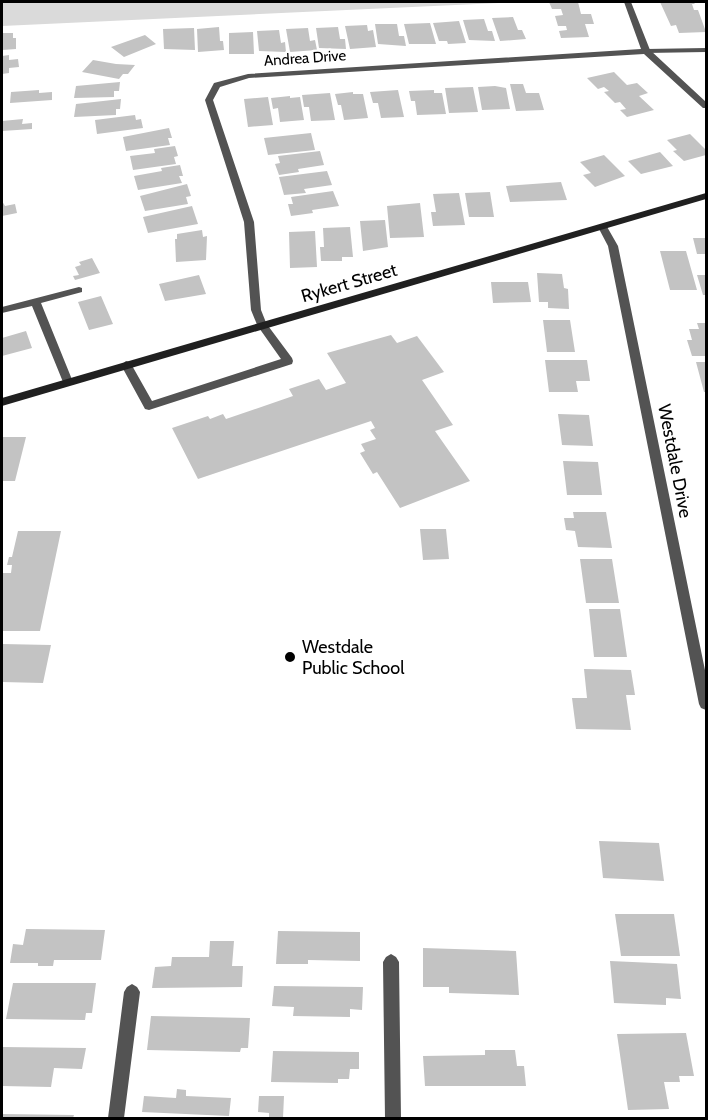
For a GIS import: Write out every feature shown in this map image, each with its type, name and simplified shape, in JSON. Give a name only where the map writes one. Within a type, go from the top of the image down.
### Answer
[{"type":"street","points":[[627,2],[646,51],[706,106]]},
{"type":"street","name":"Andrea Drive","points":[[262,325],[256,310],[249,222],[209,100],[218,85],[248,76],[646,51],[706,50]]},
{"type":"street","name":"Rykert Street","points":[[2,402],[706,196]]},
{"type":"street","name":"Westdale Drive","points":[[603,227],[613,246],[706,705]]},
{"type":"street","points":[[2,310],[80,290]]},
{"type":"street","points":[[35,301],[68,382]]},
{"type":"street","points":[[126,365],[148,406],[288,361],[262,325]]},
{"type":"street","points":[[391,962],[393,1119]]},
{"type":"street","points":[[116,1119],[132,992]]},
{"type":"shaded area","points":[[2,2],[520,2],[2,26]]},
{"type":"building","points":[[549,2],[578,2],[581,14],[591,14],[594,24],[585,24],[589,37],[561,38],[559,31],[567,30],[566,26],[558,26],[555,16],[563,15],[561,9],[552,9]]},
{"type":"building","points":[[660,2],[693,2],[694,10],[698,10],[706,32],[679,33],[676,25],[671,26]]},
{"type":"building","points":[[513,17],[518,30],[522,30],[526,39],[500,41],[492,18]]},
{"type":"building","points":[[484,19],[495,41],[469,40],[463,20]]},
{"type":"building","points":[[459,21],[466,43],[448,44],[447,41],[439,41],[433,23]]},
{"type":"building","points":[[430,23],[436,44],[409,44],[404,24]]},
{"type":"building","points":[[375,24],[397,24],[399,36],[404,36],[406,46],[378,44]]},
{"type":"building","points":[[367,25],[368,31],[373,30],[376,47],[350,49],[345,26]]},
{"type":"building","points":[[219,27],[220,41],[223,41],[224,50],[198,52],[197,29]]},
{"type":"building","points":[[338,27],[340,39],[345,39],[346,49],[319,48],[316,28]]},
{"type":"building","points":[[194,28],[195,50],[164,49],[163,29]]},
{"type":"building","points":[[308,28],[310,41],[315,40],[317,50],[290,52],[286,29]]},
{"type":"building","points":[[279,30],[281,43],[285,42],[286,52],[259,51],[257,31]]},
{"type":"building","points":[[253,32],[254,54],[229,54],[229,33]]},
{"type":"building","points":[[2,33],[13,33],[13,38],[16,38],[16,49],[2,50]]},
{"type":"building","points":[[145,35],[156,44],[124,57],[111,47]]},
{"type":"building","points":[[9,55],[9,60],[18,59],[19,67],[9,68],[9,73],[2,74],[2,56]]},
{"type":"building","points":[[93,60],[135,65],[128,74],[123,74],[119,79],[82,72]]},
{"type":"building","points":[[614,72],[627,85],[637,83],[648,93],[639,96],[654,110],[627,117],[620,110],[626,109],[620,102],[615,103],[604,92],[609,91],[604,87],[598,89],[587,78]]},
{"type":"building","points":[[120,82],[119,91],[114,91],[114,97],[74,98],[76,86]]},
{"type":"building","points":[[510,84],[523,84],[526,93],[539,93],[544,110],[516,111]]},
{"type":"building","points":[[473,87],[478,112],[449,113],[445,88]]},
{"type":"building","points":[[478,87],[506,88],[510,109],[482,110]]},
{"type":"building","points":[[39,90],[39,93],[52,92],[52,100],[10,103],[11,92]]},
{"type":"building","points":[[398,90],[404,117],[381,118],[378,103],[373,103],[370,92]]},
{"type":"building","points":[[434,90],[434,93],[442,93],[446,114],[417,115],[415,101],[411,101],[409,91]]},
{"type":"building","points":[[353,92],[353,94],[363,94],[368,118],[344,120],[341,105],[338,105],[335,94]]},
{"type":"building","points":[[330,93],[335,120],[311,121],[309,107],[304,107],[302,95]]},
{"type":"building","points":[[290,96],[290,98],[300,97],[304,120],[280,122],[278,108],[273,109],[271,98]]},
{"type":"building","points":[[268,97],[273,125],[248,127],[244,99]]},
{"type":"building","points":[[121,99],[120,109],[116,109],[116,115],[74,117],[76,104]]},
{"type":"building","points":[[135,115],[136,120],[141,119],[143,128],[97,134],[95,120]]},
{"type":"building","points":[[23,119],[22,124],[32,123],[32,129],[2,131],[2,121]]},
{"type":"building","points":[[169,128],[172,138],[168,138],[170,145],[126,151],[123,137]]},
{"type":"building","points":[[311,133],[315,150],[268,155],[264,138]]},
{"type":"building","points":[[690,134],[706,150],[706,155],[684,161],[673,151],[677,150],[667,140]]},
{"type":"building","points":[[175,146],[178,156],[174,157],[176,164],[133,170],[130,156],[155,153],[154,149]]},
{"type":"building","points":[[320,151],[324,165],[279,175],[275,164],[280,163],[278,156]]},
{"type":"building","points":[[660,152],[673,166],[641,174],[628,161]]},
{"type":"building","points":[[604,155],[625,176],[595,187],[583,175],[591,173],[580,162]]},
{"type":"building","points":[[180,165],[183,176],[179,176],[182,183],[138,190],[134,176]]},
{"type":"building","points":[[327,171],[332,185],[304,189],[306,193],[284,195],[279,177]]},
{"type":"building","points":[[561,182],[567,200],[510,202],[506,186]]},
{"type":"building","points":[[187,184],[191,196],[186,197],[188,204],[145,211],[140,196]]},
{"type":"building","points":[[333,191],[339,206],[291,216],[288,204],[293,204],[291,197]]},
{"type":"building","points":[[490,192],[494,217],[469,217],[465,193]]},
{"type":"building","points":[[459,193],[465,225],[433,226],[431,212],[436,212],[433,194]]},
{"type":"building","points":[[2,201],[5,206],[15,204],[17,213],[2,216]]},
{"type":"building","points":[[420,203],[424,237],[390,238],[387,206]]},
{"type":"building","points":[[192,206],[198,224],[148,233],[143,217]]},
{"type":"building","points":[[385,220],[388,247],[363,251],[360,221]]},
{"type":"building","points":[[350,227],[353,257],[342,257],[342,261],[321,261],[320,247],[324,247],[323,228]]},
{"type":"building","points":[[202,230],[203,237],[207,236],[206,260],[176,262],[175,239],[177,239],[177,234]]},
{"type":"building","points":[[315,231],[317,267],[290,268],[289,232]]},
{"type":"building","points":[[693,238],[706,238],[706,254],[697,254]]},
{"type":"building","points":[[660,251],[686,251],[697,290],[670,290]]},
{"type":"building","points":[[92,258],[100,273],[75,280],[73,276],[79,275],[75,267],[81,265],[79,262]]},
{"type":"building","points":[[537,273],[562,274],[564,288],[568,289],[569,309],[548,308],[548,302],[539,302]]},
{"type":"building","points":[[199,275],[206,294],[165,301],[159,284]]},
{"type":"building","points":[[697,275],[706,275],[706,295],[703,295]]},
{"type":"building","points":[[491,282],[528,282],[531,302],[493,303]]},
{"type":"building","points":[[101,296],[113,324],[89,330],[78,302]]},
{"type":"building","points":[[543,320],[570,320],[575,352],[547,352]]},
{"type":"building","points":[[697,323],[706,323],[706,356],[692,356],[687,340],[692,340],[689,329],[699,329]]},
{"type":"building","points":[[26,331],[32,348],[2,356],[2,338]]},
{"type":"building","points":[[391,335],[397,343],[417,336],[444,372],[422,380],[453,425],[435,431],[470,481],[400,508],[377,472],[373,474],[360,453],[365,451],[361,444],[376,439],[370,430],[375,428],[371,421],[198,479],[172,428],[208,416],[210,419],[223,414],[226,419],[293,396],[289,389],[319,379],[326,390],[346,383],[327,353]]},
{"type":"building","points":[[545,360],[587,360],[590,381],[576,381],[578,392],[549,392]]},
{"type":"building","points":[[696,362],[706,362],[706,392],[704,392]]},
{"type":"building","points":[[558,414],[589,415],[593,446],[562,445]]},
{"type":"building","points":[[2,437],[26,437],[15,481],[2,481]]},
{"type":"building","points":[[563,461],[598,462],[602,495],[567,495]]},
{"type":"building","points":[[573,512],[606,512],[612,548],[578,547],[575,531],[566,530],[564,518],[574,518]]},
{"type":"building","points":[[420,529],[446,529],[449,559],[423,560]]},
{"type":"building","points":[[18,531],[61,531],[40,631],[2,631],[2,573],[11,573],[12,565],[7,565],[9,557],[12,557]]},
{"type":"building","points":[[580,559],[612,559],[619,603],[586,603]]},
{"type":"building","points":[[589,609],[620,609],[627,657],[594,657]]},
{"type":"building","points":[[2,644],[51,645],[43,683],[2,682]]},
{"type":"building","points":[[584,669],[631,670],[635,695],[626,695],[631,730],[576,729],[572,698],[587,698]]},
{"type":"building","points":[[599,841],[659,843],[664,881],[603,878]]},
{"type":"building","points":[[615,914],[674,914],[680,956],[621,956]]},
{"type":"building","points":[[26,929],[105,930],[101,960],[54,960],[53,966],[38,966],[38,963],[10,963],[13,944],[23,945]]},
{"type":"building","points":[[278,931],[360,932],[360,961],[308,960],[308,964],[276,964]]},
{"type":"building","points":[[210,941],[234,941],[232,966],[243,966],[242,987],[152,988],[155,967],[171,966],[172,957],[209,957]]},
{"type":"building","points":[[423,948],[516,951],[519,995],[449,993],[449,987],[423,987]]},
{"type":"building","points":[[610,961],[677,964],[681,999],[666,998],[666,1005],[614,1003]]},
{"type":"building","points":[[13,983],[96,983],[92,1013],[86,1013],[85,1020],[6,1019]]},
{"type":"building","points":[[274,986],[363,987],[362,1010],[350,1009],[350,1017],[293,1016],[294,1007],[272,1006]]},
{"type":"building","points":[[151,1016],[250,1018],[248,1048],[241,1048],[240,1052],[147,1050]]},
{"type":"building","points":[[686,1033],[694,1076],[679,1076],[680,1082],[664,1082],[669,1109],[628,1110],[617,1034]]},
{"type":"building","points":[[2,1047],[86,1048],[82,1069],[54,1068],[51,1087],[2,1086]]},
{"type":"building","points":[[485,1050],[515,1050],[517,1066],[524,1066],[526,1086],[425,1086],[423,1056],[485,1055]]},
{"type":"building","points":[[273,1051],[359,1052],[359,1069],[350,1069],[349,1079],[338,1079],[338,1083],[271,1082]]},
{"type":"building","points":[[177,1089],[186,1090],[186,1096],[231,1098],[229,1116],[142,1112],[144,1096],[176,1098]]},
{"type":"building","points":[[259,1096],[284,1096],[283,1118],[269,1118],[269,1113],[258,1112]]},
{"type":"building","points":[[2,1114],[74,1115],[73,1118],[2,1118]]},
{"type":"place","name":"Westdale Public School","points":[[290,657]]}]
